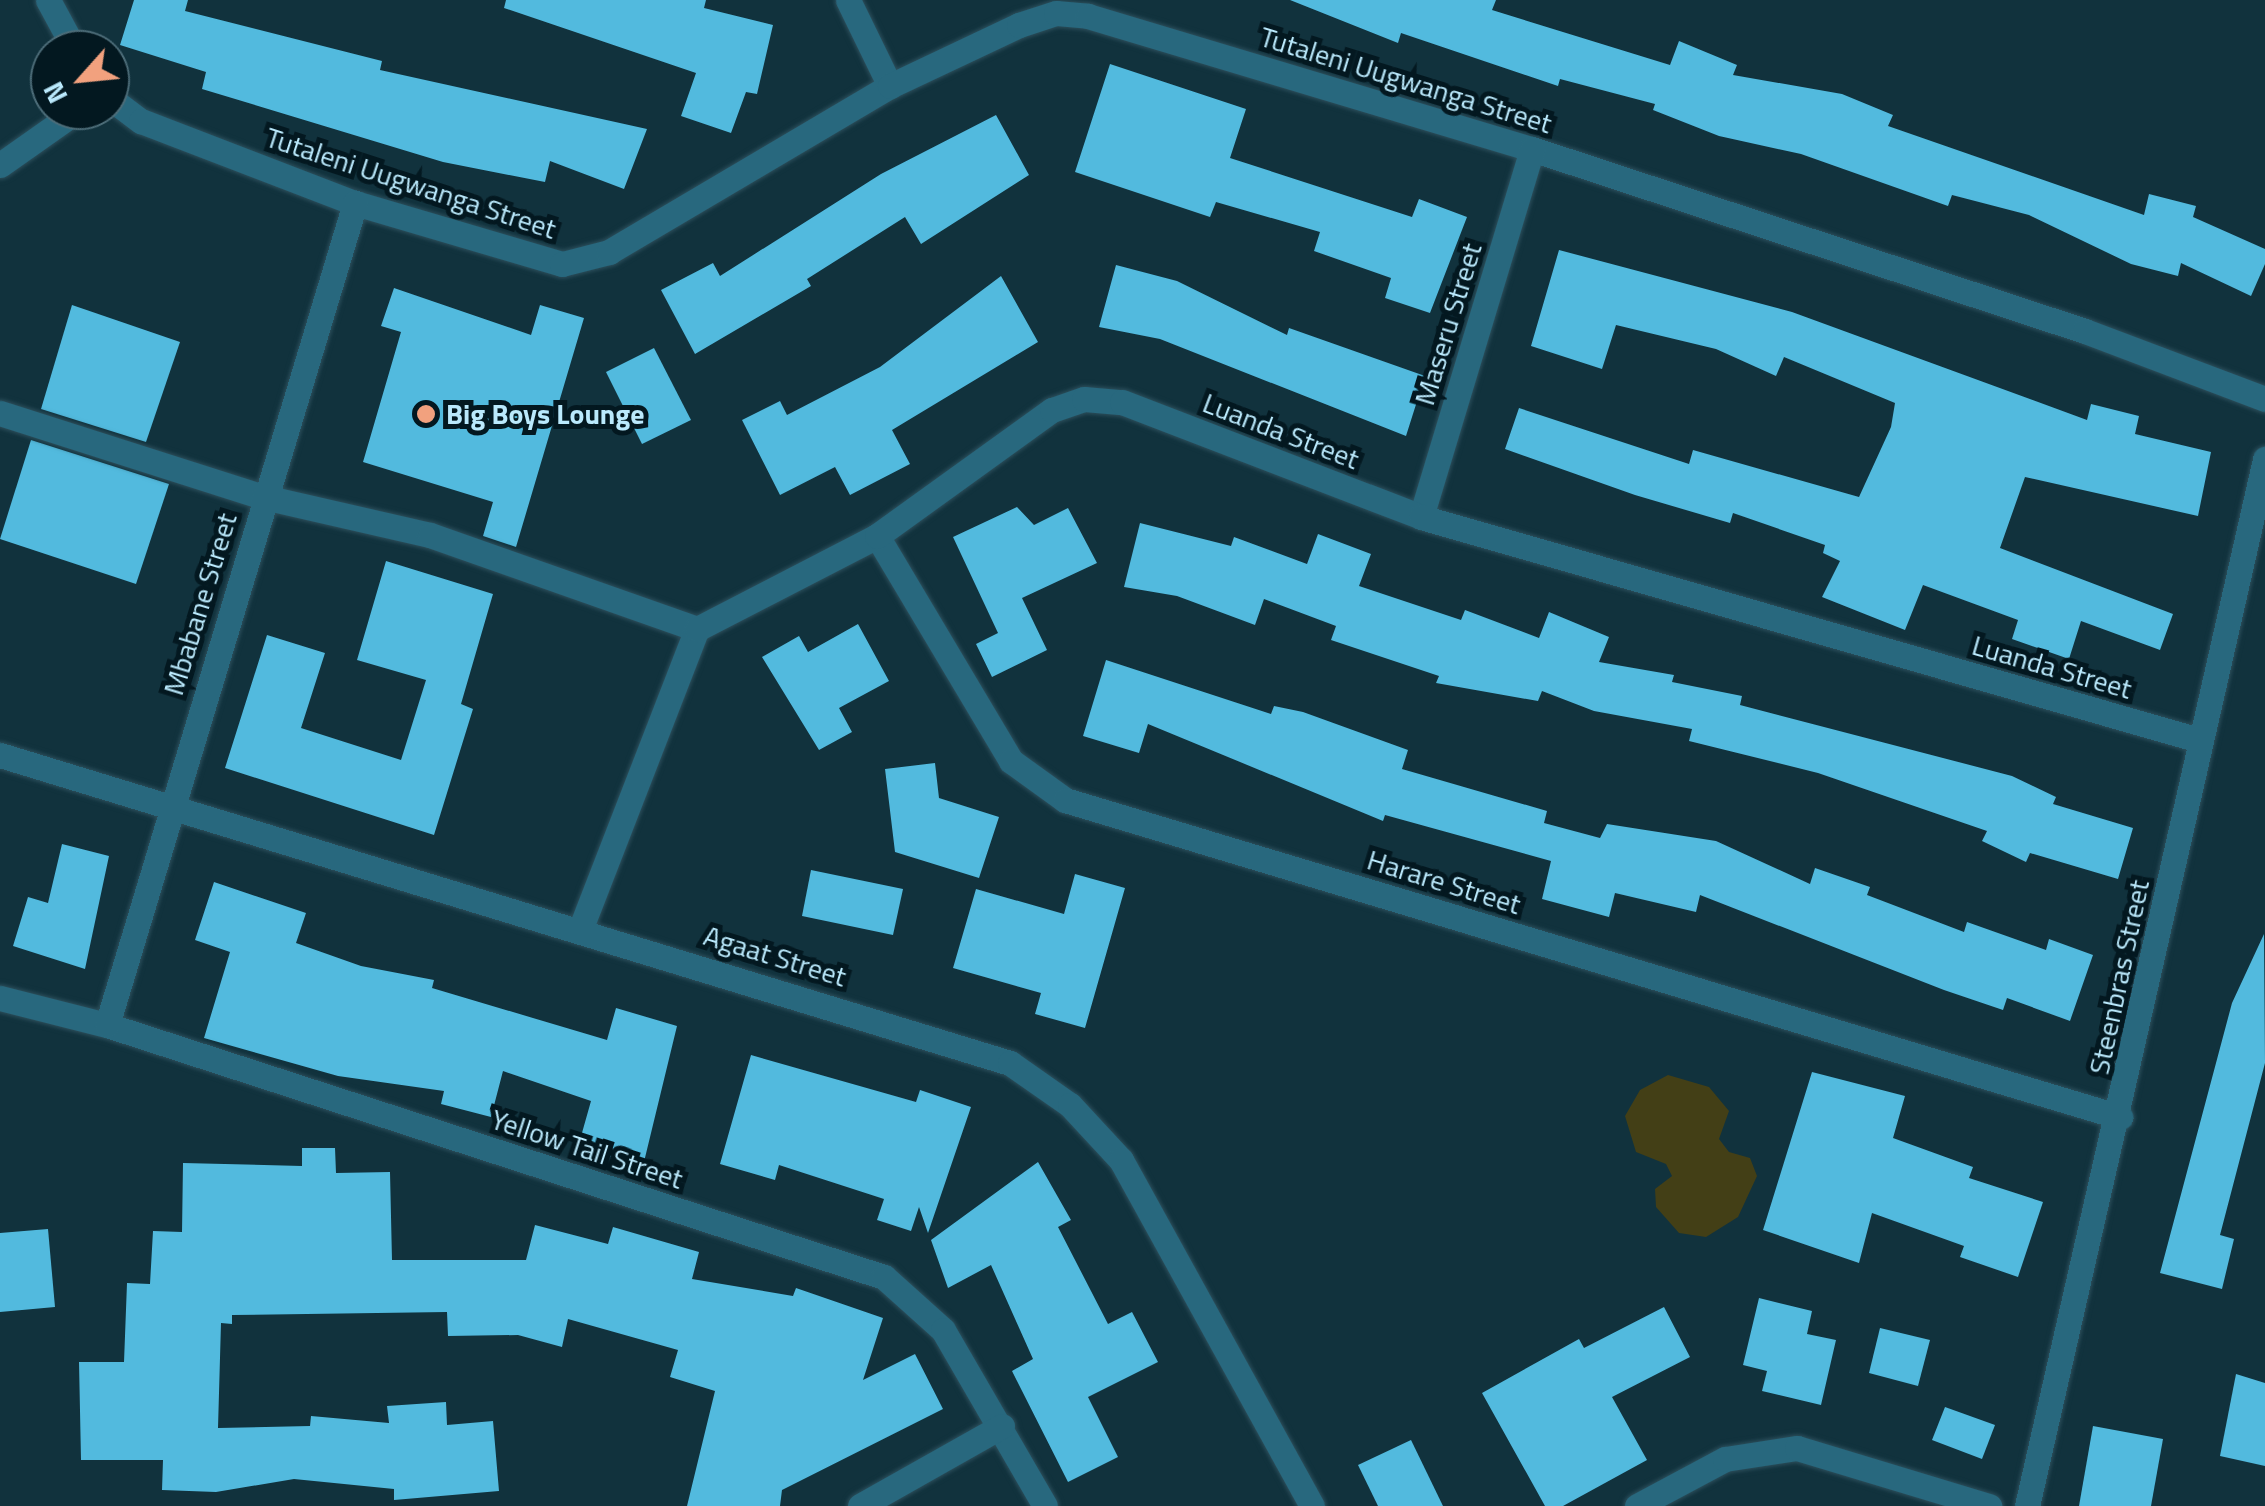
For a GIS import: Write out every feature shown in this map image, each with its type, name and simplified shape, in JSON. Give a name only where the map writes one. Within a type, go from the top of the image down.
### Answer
[{"type":"street","points":[[48,0],[64,30]]},
{"type":"street","points":[[848,0],[890,86]]},
{"type":"street","name":"Tutaleni Uugwanga Street","points":[[130,113],[141,122],[355,203],[562,264],[585,262],[890,86],[1056,13],[1532,149],[2084,331],[2265,399]]},
{"type":"street","points":[[0,165],[50,130]]},
{"type":"street","name":"Maseru Street","points":[[1420,517],[1532,149]]},
{"type":"street","name":"Mbabane Street","points":[[107,1025],[355,203]]},
{"type":"street","name":"Luanda Street","points":[[698,629],[876,536],[1052,410],[1084,399],[1122,402],[1420,517],[2199,740]]},
{"type":"street","points":[[0,413],[264,497],[430,535],[698,629],[580,930]]},
{"type":"street","name":"Steenbras Street","points":[[2027,1506],[2120,1117],[2199,740],[2265,458]]},
{"type":"street","name":"Harare Street","points":[[876,536],[1012,761],[1065,800],[2120,1117]]},
{"type":"street","name":"Agaat Street","points":[[0,754],[1010,1063],[1070,1105],[1121,1160],[1312,1506]]},
{"type":"street","name":"Yellow Tail Street","points":[[0,998],[107,1025],[884,1276],[943,1330],[1045,1506]]},
{"type":"street","points":[[860,1506],[1002,1426]]},
{"type":"street","points":[[1637,1506],[1725,1459],[1797,1448],[1989,1506]]},
{"type":"shaded area","points":[[1668,1075],[1709,1087],[1729,1111],[1719,1139],[1729,1152],[1750,1158],[1757,1176],[1738,1217],[1706,1237],[1679,1233],[1656,1207],[1655,1189],[1672,1176],[1666,1164],[1636,1152],[1625,1116],[1640,1090]]},
{"type":"building","points":[[134,0],[188,0],[185,11],[382,61],[380,70],[647,129],[624,189],[550,161],[545,182],[443,162],[202,89],[206,72],[130,48],[130,30],[125,30]]},
{"type":"building","points":[[506,0],[706,0],[704,8],[773,25],[757,94],[746,92],[731,133],[681,116],[696,73],[504,8]]},
{"type":"building","points":[[1290,0],[1496,0],[1492,10],[1670,65],[1679,41],[1737,65],[1733,75],[1842,94],[1893,115],[1888,126],[2144,215],[2149,194],[2196,206],[2193,217],[2265,249],[2265,264],[2251,296],[2181,263],[2178,276],[2131,264],[2029,215],[1952,195],[1948,206],[1801,154],[1719,136],[1653,110],[1655,104],[1560,79],[1558,86],[1401,33],[1398,43]]},
{"type":"building","points":[[1110,64],[1246,109],[1230,158],[1412,217],[1419,199],[1467,217],[1430,313],[1385,298],[1391,278],[1314,251],[1320,232],[1216,202],[1210,217],[1075,172]]},
{"type":"building","points":[[996,115],[1029,175],[921,244],[905,217],[807,279],[811,286],[695,354],[661,290],[713,263],[720,276],[881,174]]},
{"type":"building","points":[[1559,250],[1792,312],[2087,420],[2091,404],[2139,416],[2135,434],[2211,452],[2198,516],[2025,477],[2000,548],[2173,614],[2160,650],[2081,621],[2069,659],[2012,639],[2018,620],[1923,585],[1905,630],[1822,597],[1840,561],[1823,553],[1825,545],[1733,513],[1730,523],[1635,495],[1505,449],[1519,408],[1689,464],[1693,450],[1859,497],[1891,427],[1895,403],[1784,357],[1776,376],[1716,349],[1616,325],[1602,369],[1531,346]]},
{"type":"building","points":[[1116,265],[1177,281],[1287,335],[1289,328],[1425,376],[1406,436],[1160,339],[1099,327]]},
{"type":"building","points":[[1001,276],[1038,342],[892,430],[910,464],[850,495],[835,467],[780,495],[742,420],[780,401],[787,415],[880,367]]},
{"type":"building","name":"Big Boys Lounge","points":[[394,288],[531,335],[540,305],[584,318],[516,547],[483,536],[493,502],[363,462],[401,332],[381,326]]},
{"type":"building","points":[[72,305],[180,342],[146,442],[41,409]]},
{"type":"building","points":[[654,348],[691,420],[642,444],[606,372]]},
{"type":"building","points":[[31,440],[169,484],[136,584],[0,539]]},
{"type":"building","points":[[1017,507],[1034,525],[1068,508],[1097,563],[1022,598],[1047,650],[992,677],[976,644],[998,633],[953,537]]},
{"type":"building","points":[[1140,523],[1231,546],[1234,537],[1307,564],[1318,534],[1371,554],[1359,586],[1461,620],[1465,610],[1539,638],[1549,612],[1609,637],[1599,662],[1674,675],[1672,682],[1742,696],[1740,705],[2012,776],[2056,797],[2053,804],[2133,828],[2118,879],[2030,853],[2026,862],[1982,841],[1987,831],[1818,773],[1689,741],[1692,729],[1594,711],[1542,691],[1538,701],[1436,683],[1439,676],[1331,640],[1336,626],[1264,599],[1255,625],[1177,596],[1124,587]]},
{"type":"building","points":[[386,561],[493,594],[461,704],[473,709],[434,835],[225,768],[267,635],[325,653],[301,728],[401,760],[426,680],[357,660]]},
{"type":"building","points":[[858,624],[889,681],[839,708],[852,732],[819,750],[762,657],[799,636],[808,652]]},
{"type":"building","points":[[1106,660],[1271,714],[1274,706],[1303,712],[1408,750],[1402,769],[1547,811],[1544,823],[1600,838],[1607,824],[1716,841],[1810,884],[1815,868],[1870,887],[1867,895],[1964,932],[1967,922],[2046,950],[2049,939],[2093,955],[2070,1021],[2007,998],[2003,1010],[1944,990],[1700,895],[1696,912],[1615,893],[1609,917],[1542,899],[1551,861],[1385,815],[1383,821],[1148,724],[1139,753],[1083,736]]},
{"type":"building","points":[[935,763],[939,798],[999,817],[979,878],[895,852],[885,769]]},
{"type":"building","points":[[62,844],[109,856],[85,969],[13,946],[28,897],[48,903]]},
{"type":"building","points":[[811,870],[903,889],[893,935],[802,916]]},
{"type":"building","points":[[1075,874],[1125,888],[1085,1028],[1035,1014],[1041,993],[953,968],[976,889],[1064,914]]},
{"type":"building","points":[[214,882],[306,913],[296,943],[361,966],[434,980],[432,988],[607,1040],[616,1008],[677,1026],[643,1166],[578,1147],[591,1101],[503,1071],[491,1117],[441,1104],[444,1091],[338,1076],[204,1038],[230,952],[195,940]]},
{"type":"building","points":[[2264,934],[2265,1063],[2220,1235],[2234,1239],[2222,1289],[2160,1273],[2232,1003]]},
{"type":"building","points":[[751,1055],[916,1102],[920,1090],[971,1107],[928,1233],[919,1207],[911,1231],[877,1220],[884,1199],[779,1165],[775,1180],[720,1164]]},
{"type":"building","points":[[1812,1072],[1905,1096],[1893,1138],[1973,1167],[1969,1178],[2043,1202],[2018,1277],[1960,1257],[1964,1246],[1872,1213],[1859,1263],[1763,1230]]},
{"type":"building","points":[[302,1148],[335,1148],[336,1173],[390,1172],[392,1260],[526,1260],[535,1225],[608,1244],[613,1227],[699,1252],[692,1279],[793,1296],[796,1288],[883,1318],[863,1380],[915,1354],[943,1409],[782,1490],[780,1506],[687,1506],[715,1391],[670,1377],[678,1350],[568,1319],[562,1347],[518,1335],[448,1336],[447,1312],[232,1315],[232,1324],[221,1323],[218,1428],[310,1426],[311,1416],[389,1423],[387,1406],[446,1402],[447,1425],[493,1421],[499,1491],[394,1500],[394,1489],[294,1479],[216,1492],[162,1490],[163,1460],[81,1460],[79,1362],[124,1362],[127,1283],[150,1284],[153,1231],[182,1232],[183,1163],[302,1166]]},
{"type":"building","points":[[1038,1162],[1071,1220],[1058,1227],[1108,1324],[1132,1312],[1158,1362],[1088,1397],[1118,1457],[1068,1482],[1012,1371],[1033,1359],[991,1265],[948,1288],[931,1240]]},
{"type":"building","points":[[48,1229],[55,1307],[0,1312],[0,1233]]},
{"type":"building","points":[[1759,1298],[1812,1311],[1807,1334],[1836,1340],[1821,1405],[1762,1391],[1767,1371],[1743,1365]]},
{"type":"building","points":[[1664,1307],[1690,1357],[1612,1397],[1647,1460],[1563,1506],[1545,1506],[1482,1393],[1579,1339],[1584,1348]]},
{"type":"building","points":[[1880,1328],[1930,1340],[1918,1386],[1869,1373]]},
{"type":"building","points":[[2236,1374],[2265,1383],[2265,1466],[2220,1456]]},
{"type":"building","points":[[1945,1407],[1995,1425],[1982,1459],[1932,1440]]},
{"type":"building","points":[[2093,1426],[2163,1439],[2151,1506],[2079,1506]]},
{"type":"building","points":[[1411,1440],[1443,1506],[1378,1506],[1358,1465]]},
{"type":"place","name":"Big Boys Lounge","points":[[426,414]]}]
